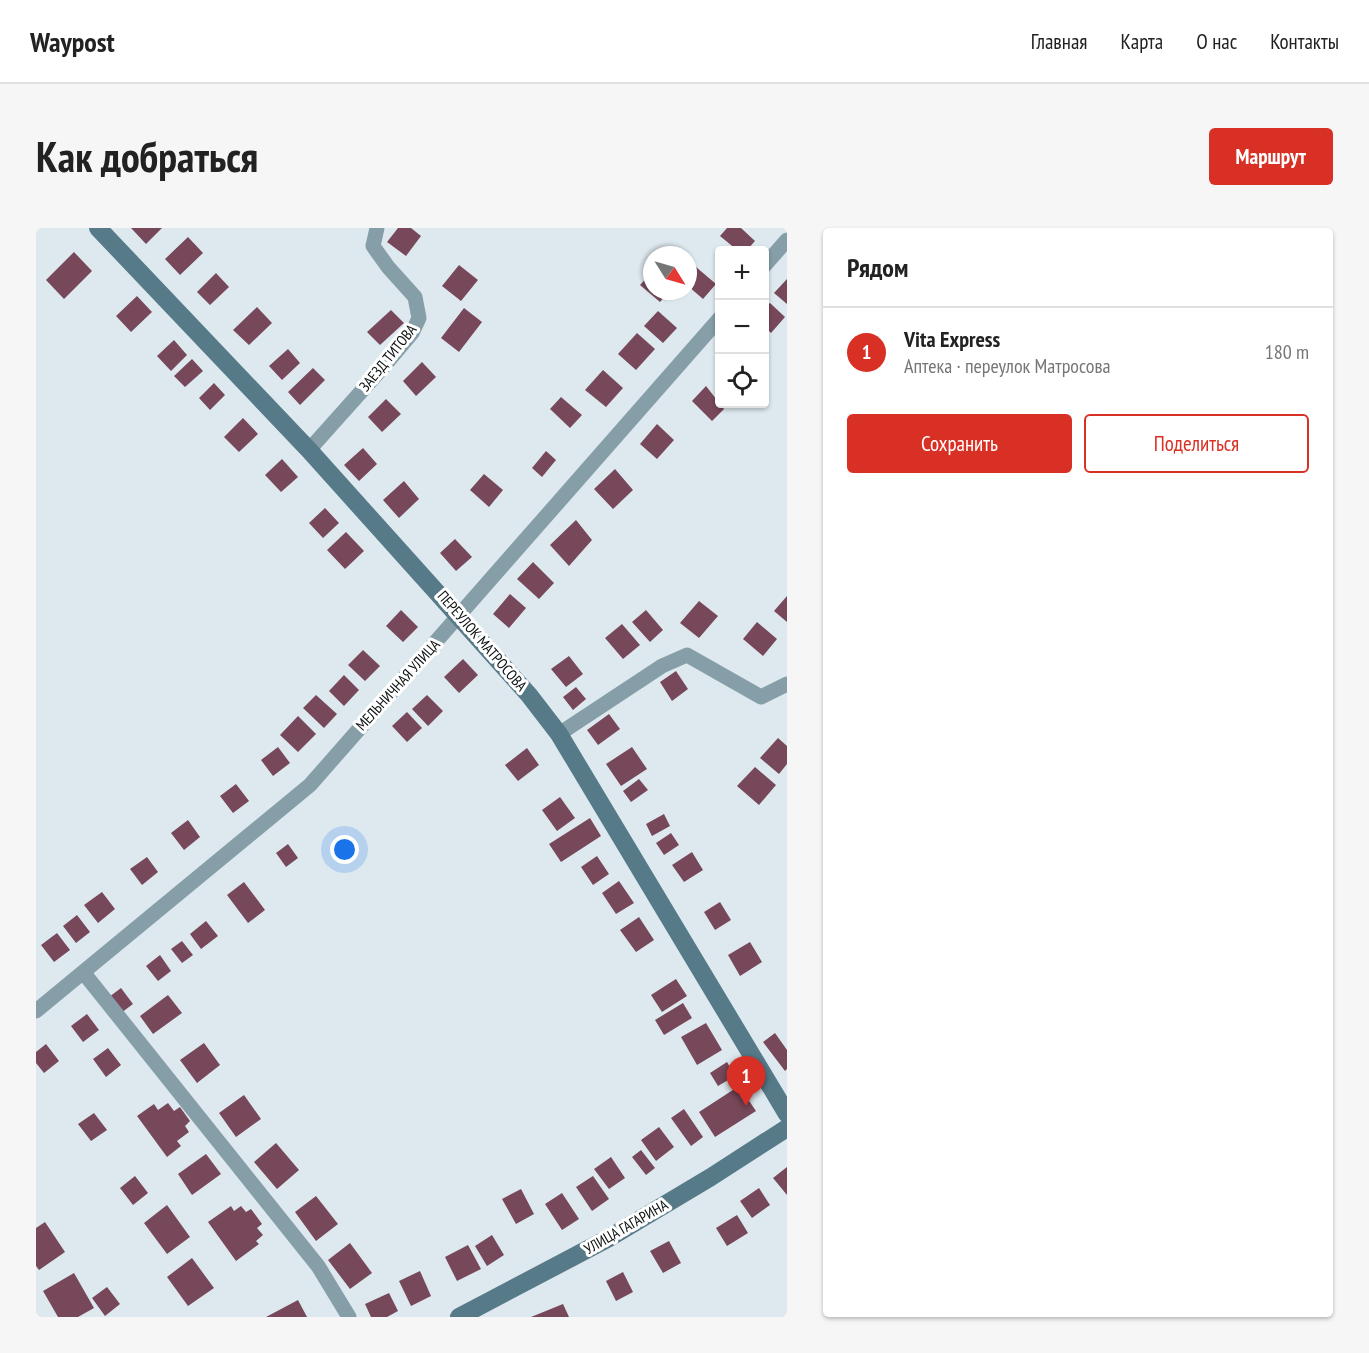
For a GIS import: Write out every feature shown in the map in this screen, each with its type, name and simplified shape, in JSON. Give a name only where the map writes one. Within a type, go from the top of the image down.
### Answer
[{"type":"main road","name":"ПЕРЕУЛОК МАТРОСОВА","points":[[98,228],[309,450],[460,615],[529,695],[559,734],[787,1114]]},
{"type":"main road","name":"УЛИЦА ГАГАРИНА","points":[[459,1317],[609,1238],[787,1128]]},
{"type":"street","name":"ЗАЕЗД ТИТОВА","points":[[309,450],[399,349],[412,333],[419,318],[415,297],[373,246],[377,228]]},
{"type":"street","points":[[769,261],[787,240]]},
{"type":"street","name":"МЕЛЬНИЧНАЯ УЛИЦА","points":[[36,1011],[310,785],[715,324]]},
{"type":"street","points":[[559,734],[662,666],[687,655],[761,697],[787,684]]},
{"type":"street","points":[[83,972],[318,1266],[349,1317]]},
{"type":"building","points":[[131,228],[162,228],[146,244]]},
{"type":"building","points":[[398,228],[411,228],[421,236],[406,256],[387,242]]},
{"type":"building","points":[[727,228],[741,228],[755,241],[751,246],[732,246],[720,236]]},
{"type":"building","points":[[188,237],[203,253],[180,275],[165,259]]},
{"type":"building","points":[[74,252],[92,271],[64,299],[46,280]]},
{"type":"building","points":[[459,265],[478,280],[461,301],[442,286]]},
{"type":"building","points":[[697,268],[715,283],[703,299],[697,294]]},
{"type":"building","points":[[216,273],[229,287],[210,305],[197,292]]},
{"type":"building","points":[[787,279],[787,304],[774,293]]},
{"type":"building","points":[[137,296],[152,312],[131,332],[116,316]]},
{"type":"building","points":[[769,304],[785,317],[771,333],[769,331]]},
{"type":"building","points":[[257,307],[272,323],[249,345],[233,330]]},
{"type":"building","points":[[464,308],[482,322],[459,352],[441,338]]},
{"type":"building","points":[[391,310],[404,323],[380,345],[367,332]]},
{"type":"building","points":[[658,311],[677,328],[663,343],[644,326]]},
{"type":"building","points":[[637,333],[655,349],[636,370],[618,354]]},
{"type":"building","points":[[174,340],[187,355],[171,371],[157,356]]},
{"type":"building","points":[[288,349],[300,363],[282,380],[269,366]]},
{"type":"building","points":[[192,359],[203,371],[185,387],[174,376]]},
{"type":"building","points":[[422,362],[436,377],[416,396],[403,381]]},
{"type":"building","points":[[313,368],[325,380],[300,405],[288,392]]},
{"type":"building","points":[[603,370],[623,388],[606,407],[585,390]]},
{"type":"building","points":[[214,383],[225,395],[210,410],[199,398]]},
{"type":"building","points":[[706,386],[715,398],[715,408],[724,409],[712,421],[692,401]]},
{"type":"building","points":[[561,397],[582,415],[570,428],[550,409]]},
{"type":"building","points":[[386,399],[401,414],[382,432],[368,417]]},
{"type":"building","points":[[243,418],[258,434],[239,452],[224,437]]},
{"type":"building","points":[[657,424],[674,440],[657,459],[640,444]]},
{"type":"building","points":[[363,448],[377,464],[359,481],[344,465]]},
{"type":"building","points":[[546,451],[556,460],[542,477],[532,468]]},
{"type":"building","points":[[282,459],[298,477],[281,492],[265,475]]},
{"type":"building","points":[[615,469],[633,490],[613,509],[594,489]]},
{"type":"building","points":[[484,474],[503,490],[489,507],[470,490]]},
{"type":"building","points":[[404,481],[419,499],[399,518],[383,500]]},
{"type":"building","points":[[325,508],[339,523],[323,538],[309,523]]},
{"type":"building","points":[[576,520],[592,540],[569,566],[550,545]]},
{"type":"building","points":[[346,532],[364,551],[345,569],[327,550]]},
{"type":"building","points":[[455,539],[472,557],[456,571],[440,553]]},
{"type":"building","points":[[533,562],[554,583],[539,599],[517,579]]},
{"type":"building","points":[[510,594],[526,608],[509,628],[493,614]]},
{"type":"building","points":[[787,596],[787,622],[774,611]]},
{"type":"building","points":[[699,601],[718,616],[699,638],[680,623]]},
{"type":"building","points":[[401,610],[418,627],[403,642],[386,626]]},
{"type":"building","points":[[646,610],[663,630],[650,642],[632,622]]},
{"type":"building","points":[[757,622],[777,639],[763,656],[743,639]]},
{"type":"building","points":[[622,624],[640,645],[623,659],[605,638]]},
{"type":"building","points":[[363,650],[380,666],[365,681],[348,665]]},
{"type":"building","points":[[569,656],[583,674],[566,687],[551,669]]},
{"type":"building","points":[[463,659],[478,675],[459,693],[444,677]]},
{"type":"building","points":[[676,671],[688,689],[672,701],[660,682]]},
{"type":"building","points":[[344,675],[359,690],[344,706],[329,691]]},
{"type":"building","points":[[576,687],[586,699],[573,710],[563,697]]},
{"type":"building","points":[[316,695],[337,714],[324,728],[303,708]]},
{"type":"building","points":[[427,695],[443,711],[428,726],[412,709]]},
{"type":"building","points":[[407,712],[422,728],[407,742],[392,726]]},
{"type":"building","points":[[609,714],[620,729],[598,745],[587,730]]},
{"type":"building","points":[[298,716],[316,734],[298,752],[280,735]]},
{"type":"building","points":[[778,738],[787,746],[787,764],[779,774],[760,758]]},
{"type":"building","points":[[278,747],[290,763],[273,776],[261,760]]},
{"type":"building","points":[[632,747],[647,769],[621,786],[606,764]]},
{"type":"building","points":[[527,748],[539,765],[518,781],[505,765]]},
{"type":"building","points":[[755,767],[776,785],[759,805],[737,786]]},
{"type":"building","points":[[639,779],[648,790],[631,802],[623,791]]},
{"type":"building","points":[[236,784],[249,801],[233,813],[220,796]]},
{"type":"building","points":[[560,797],[575,818],[557,831],[542,810]]},
{"type":"building","points":[[664,814],[670,826],[652,836],[646,824]]},
{"type":"building","points":[[590,818],[601,836],[561,862],[549,844]]},
{"type":"building","points":[[188,820],[200,837],[184,850],[171,833]]},
{"type":"building","points":[[671,833],[679,845],[664,855],[656,843]]},
{"type":"building","points":[[288,844],[298,858],[286,867],[276,853]]},
{"type":"building","points":[[692,852],[703,870],[684,882],[672,865]]},
{"type":"building","points":[[597,856],[609,874],[593,885],[581,867]]},
{"type":"building","points":[[147,857],[158,872],[142,885],[130,869]]},
{"type":"building","points":[[619,881],[634,903],[616,914],[602,893]]},
{"type":"building","points":[[244,882],[265,910],[248,923],[227,895]]},
{"type":"building","points":[[102,892],[115,909],[98,923],[84,905]]},
{"type":"building","points":[[720,902],[731,920],[715,930],[704,912]]},
{"type":"building","points":[[77,915],[90,932],[76,943],[63,926]]},
{"type":"building","points":[[639,917],[654,940],[636,952],[620,930]]},
{"type":"building","points":[[206,921],[218,936],[201,949],[190,934]]},
{"type":"building","points":[[57,933],[70,950],[54,962],[41,945]]},
{"type":"building","points":[[182,941],[193,955],[182,963],[171,949]]},
{"type":"building","points":[[750,942],[762,962],[740,976],[728,955]]},
{"type":"building","points":[[160,955],[171,971],[158,981],[146,966]]},
{"type":"building","points":[[676,979],[687,996],[662,1012],[651,995]]},
{"type":"building","points":[[121,988],[133,1004],[121,1013],[109,997]]},
{"type":"building","points":[[168,995],[182,1013],[153,1034],[140,1016]]},
{"type":"building","points":[[683,1003],[692,1018],[664,1035],[655,1020]]},
{"type":"building","points":[[87,1014],[99,1030],[83,1042],[71,1026]]},
{"type":"building","points":[[706,1023],[722,1050],[697,1065],[681,1037]]},
{"type":"building","points":[[775,1033],[787,1050],[787,1069],[785,1071],[763,1042]]},
{"type":"building","points":[[204,1043],[220,1065],[197,1083],[180,1060]]},
{"type":"building","points":[[46,1044],[59,1061],[44,1073],[36,1063],[36,1052]]},
{"type":"building","points":[[108,1048],[121,1065],[106,1077],[93,1059]]},
{"type":"building","points":[[727,1062],[735,1076],[718,1086],[710,1073]]},
{"type":"building","points":[[739,1086],[756,1111],[715,1137],[699,1112]]},
{"type":"building","points":[[244,1095],[261,1119],[236,1137],[219,1113]]},
{"type":"building","points":[[168,1103],[174,1111],[180,1107],[190,1121],[185,1126],[189,1132],[177,1141],[181,1146],[167,1157],[137,1116],[154,1104],[158,1110]]},
{"type":"building","points":[[684,1109],[703,1137],[691,1146],[671,1118]]},
{"type":"building","points":[[94,1113],[107,1130],[91,1141],[78,1124]]},
{"type":"building","points":[[659,1127],[674,1147],[656,1161],[641,1140]]},
{"type":"building","points":[[276,1143],[299,1170],[277,1189],[254,1162]]},
{"type":"building","points":[[641,1150],[655,1168],[646,1175],[632,1157]]},
{"type":"building","points":[[206,1154],[221,1174],[192,1195],[178,1174]]},
{"type":"building","points":[[611,1157],[625,1178],[609,1189],[594,1169]]},
{"type":"building","points":[[787,1167],[787,1195],[773,1178]]},
{"type":"building","points":[[135,1176],[148,1193],[133,1205],[120,1188]]},
{"type":"building","points":[[593,1176],[609,1199],[592,1211],[576,1187]]},
{"type":"building","points":[[759,1188],[770,1205],[752,1218],[740,1201]]},
{"type":"building","points":[[521,1189],[534,1214],[516,1224],[502,1199]]},
{"type":"building","points":[[562,1193],[579,1219],[562,1230],[545,1204]]},
{"type":"building","points":[[316,1196],[338,1224],[316,1241],[295,1212]]},
{"type":"building","points":[[167,1205],[190,1237],[167,1254],[144,1223]]},
{"type":"building","points":[[231,1206],[234,1211],[241,1206],[246,1212],[251,1209],[262,1224],[257,1228],[263,1235],[256,1241],[259,1244],[236,1261],[208,1222]]},
{"type":"building","points":[[737,1215],[748,1233],[727,1246],[716,1228]]},
{"type":"building","points":[[45,1222],[65,1252],[39,1270],[36,1266],[36,1228]]},
{"type":"building","points":[[492,1235],[504,1255],[487,1266],[475,1246]]},
{"type":"building","points":[[669,1241],[681,1263],[663,1273],[650,1251]]},
{"type":"building","points":[[350,1243],[372,1273],[350,1289],[328,1260]]},
{"type":"building","points":[[468,1245],[481,1269],[457,1281],[445,1257]]},
{"type":"building","points":[[192,1258],[214,1288],[188,1306],[167,1277]]},
{"type":"building","points":[[420,1271],[431,1296],[411,1306],[399,1281]]},
{"type":"building","points":[[623,1272],[633,1292],[616,1301],[606,1281]]},
{"type":"building","points":[[74,1273],[94,1308],[78,1317],[58,1317],[43,1291]]},
{"type":"building","points":[[107,1287],[120,1304],[105,1316],[92,1298]]},
{"type":"building","points":[[389,1293],[398,1311],[387,1317],[371,1317],[365,1304]]},
{"type":"building","points":[[298,1300],[307,1317],[266,1317]]},
{"type":"building","points":[[563,1304],[569,1317],[531,1317]]},
{"type":"place","name":"Vita Express","points":[[746,1106]]}]
